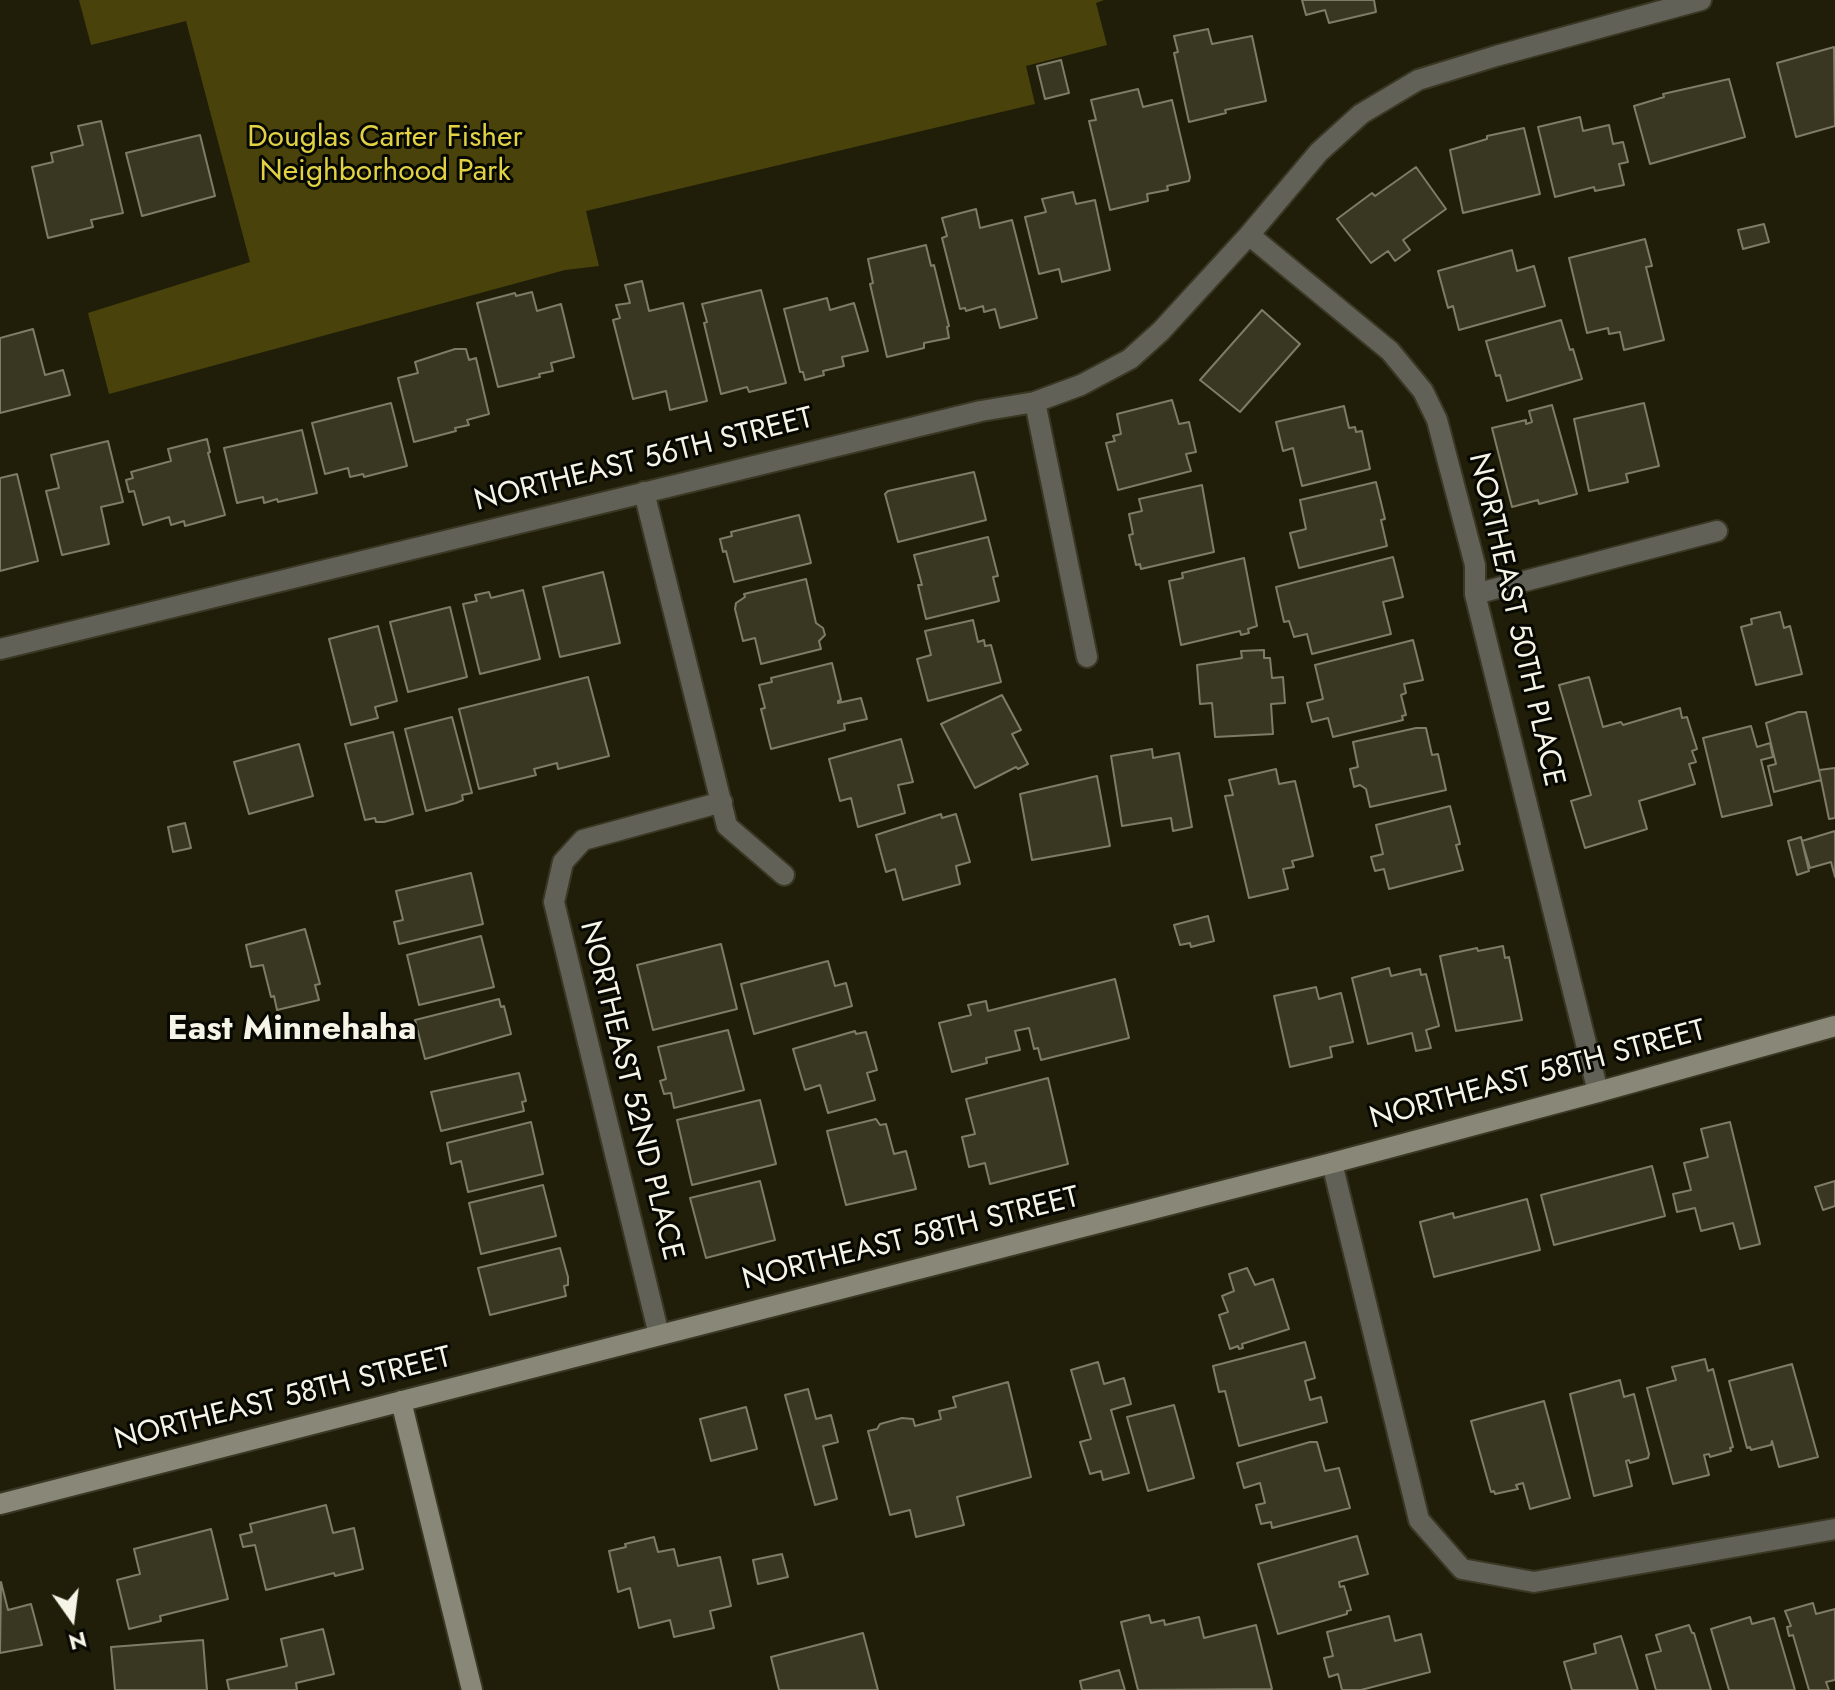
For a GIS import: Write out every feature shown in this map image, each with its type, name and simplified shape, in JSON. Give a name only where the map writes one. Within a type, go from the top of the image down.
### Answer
[{"type":"street","name":"NORTHEAST 56TH STREET","points":[[0,649],[981,411],[1035,402],[1081,385],[1130,359],[1161,331],[1249,235],[1319,152],[1361,114],[1418,80],[1701,0]]},
{"type":"street","name":"NORTHEAST 50TH PLACE","points":[[1249,235],[1390,351],[1423,391],[1437,420],[1475,565],[1475,594],[1598,1092]]},
{"type":"street","points":[[1035,402],[1087,657]]},
{"type":"street","points":[[644,492],[727,826],[784,875]]},
{"type":"street","points":[[1475,594],[1717,531]]},
{"type":"street","name":"NORTHEAST 52ND PLACE","points":[[659,1335],[554,902],[563,862],[583,840],[722,802]]},
{"type":"street","name":"NORTHEAST 58TH STREET","points":[[0,1504],[1332,1163],[1835,1026]]},
{"type":"street","points":[[1332,1163],[1419,1520],[1462,1569],[1534,1582],[1835,1529]]},
{"type":"street","points":[[401,1401],[472,1690]]},
{"type":"green space","name":"Douglas Carter Fisher Neighborhood Park","points":[[79,0],[1104,0],[1096,3],[1107,45],[1026,66],[1035,104],[586,211],[599,266],[565,270],[109,394],[88,313],[250,262],[186,21],[91,45]]},
{"type":"building","points":[[1302,0],[1374,0],[1376,12],[1329,23],[1325,10],[1306,15]]},
{"type":"building","points":[[1208,29],[1212,44],[1252,36],[1266,101],[1189,122],[1174,53],[1178,52],[1174,36]]},
{"type":"building","points":[[1834,47],[1835,126],[1796,137],[1777,63]]},
{"type":"building","points":[[1061,60],[1069,93],[1045,99],[1037,66]]},
{"type":"building","points":[[1729,79],[1745,137],[1650,164],[1634,106],[1664,97],[1663,94]]},
{"type":"building","points":[[1138,89],[1143,107],[1172,100],[1190,177],[1189,181],[1167,186],[1168,190],[1147,194],[1148,201],[1110,210],[1089,121],[1096,120],[1091,100]]},
{"type":"building","points":[[1580,117],[1583,131],[1609,125],[1613,144],[1623,142],[1628,162],[1619,164],[1624,185],[1595,191],[1594,187],[1555,197],[1538,127]]},
{"type":"building","points":[[101,121],[123,213],[91,220],[93,227],[48,238],[32,167],[53,162],[51,153],[83,145],[78,126]]},
{"type":"building","points":[[1524,128],[1540,194],[1463,213],[1450,150],[1487,139],[1487,136]]},
{"type":"building","points":[[200,135],[215,196],[142,216],[126,153]]},
{"type":"building","points":[[1416,167],[1446,209],[1403,240],[1410,250],[1395,261],[1388,251],[1371,263],[1337,219],[1372,193],[1375,196]]},
{"type":"building","points":[[1073,192],[1076,204],[1095,200],[1110,270],[1062,282],[1059,269],[1039,274],[1025,217],[1046,212],[1042,199]]},
{"type":"building","points":[[976,209],[980,228],[1012,220],[1037,318],[1000,328],[995,309],[984,312],[983,306],[966,311],[965,308],[960,309],[942,238],[947,236],[942,218]]},
{"type":"building","points":[[1764,224],[1769,242],[1743,249],[1738,230]]},
{"type":"building","points":[[1645,239],[1652,266],[1646,267],[1664,340],[1624,350],[1620,332],[1609,334],[1608,328],[1587,333],[1569,258]]},
{"type":"building","points":[[926,245],[931,266],[934,265],[949,326],[949,338],[924,343],[924,348],[887,357],[870,284],[873,283],[868,259]]},
{"type":"building","points":[[1512,250],[1517,271],[1534,266],[1545,306],[1459,330],[1453,306],[1448,308],[1438,271]]},
{"type":"building","points":[[642,281],[649,311],[683,303],[707,401],[670,410],[666,391],[633,399],[613,320],[620,318],[616,305],[630,303],[625,285]]},
{"type":"building","points":[[761,290],[786,383],[749,392],[747,387],[721,394],[702,304]]},
{"type":"building","points":[[532,292],[537,311],[561,304],[574,357],[551,363],[553,371],[539,374],[540,377],[498,387],[477,303]]},
{"type":"building","points":[[827,298],[830,310],[854,303],[868,351],[842,357],[844,366],[805,380],[803,372],[800,372],[784,309]]},
{"type":"building","points":[[1262,310],[1300,344],[1240,412],[1200,380]]},
{"type":"building","points":[[1561,320],[1582,379],[1507,401],[1486,341]]},
{"type":"building","points":[[33,329],[45,375],[63,370],[70,395],[0,413],[0,338]]},
{"type":"building","points":[[455,349],[466,349],[469,360],[476,358],[489,414],[467,420],[469,425],[455,428],[456,431],[414,442],[398,378],[418,373],[415,362]]},
{"type":"building","points":[[1172,400],[1179,424],[1189,422],[1196,452],[1186,454],[1191,471],[1118,490],[1106,443],[1115,441],[1113,436],[1121,434],[1117,414]]},
{"type":"building","points":[[391,403],[407,466],[364,477],[363,474],[350,477],[348,468],[325,474],[312,423]]},
{"type":"building","points":[[1644,403],[1659,466],[1626,474],[1628,482],[1589,491],[1574,419]]},
{"type":"building","points":[[1552,405],[1577,494],[1512,507],[1492,428],[1526,420],[1526,424],[1532,422],[1529,411]]},
{"type":"building","points":[[1344,406],[1349,428],[1362,431],[1370,469],[1302,486],[1293,448],[1283,451],[1276,422]]},
{"type":"building","points":[[302,430],[317,493],[278,502],[277,499],[264,503],[263,497],[237,503],[224,448]]},
{"type":"building","points":[[207,439],[225,515],[185,526],[184,521],[171,525],[169,517],[143,525],[134,491],[129,492],[126,480],[133,478],[131,472],[171,461],[168,449]]},
{"type":"building","points":[[108,441],[123,502],[101,507],[109,544],[62,555],[46,491],[59,488],[51,455]]},
{"type":"building","points":[[974,472],[986,520],[898,542],[885,494],[888,491]]},
{"type":"building","points":[[17,474],[38,561],[0,571],[0,478]]},
{"type":"building","points":[[1376,482],[1385,519],[1381,520],[1387,546],[1299,568],[1290,533],[1306,529],[1300,500]]},
{"type":"building","points":[[1202,485],[1214,552],[1141,569],[1140,564],[1136,565],[1129,535],[1133,534],[1129,514],[1142,511],[1139,499]]},
{"type":"building","points":[[799,515],[811,563],[734,582],[720,539],[732,536],[731,532]]},
{"type":"building","points":[[988,537],[998,576],[993,577],[999,601],[926,619],[914,555]]},
{"type":"building","points":[[1393,557],[1403,597],[1383,602],[1391,634],[1312,654],[1307,634],[1294,637],[1289,621],[1284,622],[1276,587]]},
{"type":"building","points":[[1244,558],[1257,626],[1241,635],[1240,631],[1181,645],[1169,581],[1183,578],[1182,573]]},
{"type":"building","points":[[603,572],[620,643],[560,657],[543,587]]},
{"type":"building","points":[[806,579],[816,623],[823,628],[825,635],[819,641],[821,649],[761,664],[755,638],[743,641],[736,603],[745,597],[744,594]]},
{"type":"building","points":[[523,590],[540,659],[480,674],[463,604],[477,601],[475,595],[489,592],[491,598]]},
{"type":"building","points":[[450,607],[467,677],[408,692],[390,622]]},
{"type":"building","points":[[1780,612],[1784,628],[1790,626],[1802,674],[1756,685],[1741,627],[1752,624],[1751,619]]},
{"type":"building","points":[[973,620],[978,642],[984,640],[985,646],[991,645],[1001,682],[928,701],[917,659],[931,655],[925,631]]},
{"type":"building","points":[[378,626],[397,701],[375,707],[378,718],[351,725],[329,639]]},
{"type":"building","points":[[1413,640],[1423,680],[1404,684],[1406,693],[1401,695],[1406,715],[1402,716],[1403,720],[1333,737],[1328,718],[1312,722],[1307,703],[1323,699],[1315,665]]},
{"type":"building","points":[[1264,650],[1264,658],[1270,658],[1272,678],[1283,677],[1285,703],[1271,704],[1273,734],[1215,737],[1212,703],[1200,704],[1197,665],[1242,658],[1241,651]]},
{"type":"building","points":[[832,663],[841,700],[838,703],[861,698],[867,719],[844,724],[845,730],[771,749],[761,709],[765,708],[759,685],[772,682],[771,678]]},
{"type":"building","points":[[588,677],[609,756],[558,769],[557,763],[534,769],[536,775],[479,789],[459,709]]},
{"type":"building","points":[[1589,677],[1603,727],[1621,722],[1623,725],[1680,708],[1682,718],[1687,717],[1697,749],[1692,751],[1696,762],[1689,764],[1695,784],[1639,801],[1647,829],[1585,848],[1571,801],[1591,795],[1559,685]]},
{"type":"building","points":[[1002,695],[1021,730],[1012,734],[1028,764],[975,788],[941,724]]},
{"type":"building","points":[[1806,712],[1821,780],[1774,792],[1768,766],[1776,764],[1766,723]]},
{"type":"building","points":[[452,717],[472,793],[462,795],[463,800],[456,803],[426,811],[405,729]]},
{"type":"building","points":[[1751,726],[1757,747],[1770,743],[1773,757],[1761,760],[1772,805],[1722,817],[1703,738]]},
{"type":"building","points":[[1426,728],[1432,755],[1438,754],[1446,790],[1370,807],[1366,789],[1360,785],[1354,787],[1350,769],[1358,767],[1353,742]]},
{"type":"building","points":[[393,732],[413,814],[384,822],[376,822],[375,818],[365,820],[345,744]]},
{"type":"building","points":[[901,739],[913,782],[898,785],[905,813],[858,827],[851,798],[840,801],[829,759]]},
{"type":"building","points":[[299,744],[313,796],[249,814],[234,762]]},
{"type":"building","points":[[1152,749],[1153,758],[1179,753],[1192,827],[1173,831],[1171,818],[1122,826],[1111,756]]},
{"type":"building","points":[[1835,768],[1835,818],[1829,819],[1819,770]]},
{"type":"building","points":[[1276,769],[1279,784],[1295,781],[1313,856],[1292,861],[1294,867],[1283,869],[1288,889],[1249,898],[1225,796],[1233,795],[1229,780]]},
{"type":"building","points":[[1097,776],[1110,846],[1032,860],[1020,794]]},
{"type":"building","points":[[1450,806],[1463,870],[1389,889],[1384,869],[1375,871],[1371,857],[1383,854],[1376,825]]},
{"type":"building","points":[[941,814],[942,818],[956,814],[970,862],[956,866],[960,884],[903,900],[895,869],[886,872],[876,835]]},
{"type":"building","points":[[185,823],[191,848],[173,852],[168,827]]},
{"type":"building","points":[[1835,831],[1835,877],[1831,862],[1810,868],[1802,841]]},
{"type":"building","points":[[1801,837],[1809,871],[1797,875],[1788,841]]},
{"type":"building","points":[[471,873],[483,924],[399,944],[394,922],[403,920],[396,891]]},
{"type":"building","points":[[1208,916],[1214,941],[1191,947],[1190,943],[1180,945],[1174,925]]},
{"type":"building","points":[[305,929],[320,984],[315,985],[319,1000],[277,1010],[263,965],[251,967],[246,945]]},
{"type":"building","points":[[481,936],[494,987],[419,1005],[407,955]]},
{"type":"building","points":[[721,944],[737,1009],[653,1030],[637,965]]},
{"type":"building","points":[[1503,946],[1505,958],[1509,957],[1522,1020],[1456,1031],[1440,956]]},
{"type":"building","points":[[828,961],[835,986],[846,983],[852,1006],[754,1034],[741,984]]},
{"type":"building","points":[[1389,968],[1391,976],[1420,969],[1421,975],[1426,974],[1439,1026],[1426,1030],[1431,1048],[1416,1051],[1412,1033],[1368,1044],[1352,978]]},
{"type":"building","points":[[1115,979],[1129,1038],[1041,1060],[1038,1048],[1034,1049],[1029,1028],[1015,1031],[1020,1050],[986,1058],[987,1063],[952,1072],[939,1023],[971,1015],[968,1005],[986,1001],[988,1011]]},
{"type":"building","points":[[1316,987],[1319,999],[1341,993],[1353,1042],[1330,1047],[1332,1057],[1290,1067],[1274,996]]},
{"type":"building","points":[[499,999],[501,1007],[504,1006],[511,1034],[425,1059],[415,1020]]},
{"type":"building","points":[[728,1030],[744,1090],[674,1108],[671,1093],[664,1094],[660,1081],[666,1079],[658,1047]]},
{"type":"building","points":[[855,1031],[856,1034],[866,1032],[877,1070],[867,1073],[875,1100],[828,1113],[820,1085],[805,1090],[793,1049]]},
{"type":"building","points":[[519,1073],[526,1101],[522,1102],[524,1111],[441,1131],[431,1092]]},
{"type":"building","points":[[1048,1078],[1068,1164],[990,1184],[985,1163],[969,1167],[962,1137],[975,1134],[966,1099]]},
{"type":"building","points":[[760,1100],[776,1164],[692,1185],[677,1120]]},
{"type":"building","points":[[876,1119],[880,1125],[886,1124],[894,1154],[906,1151],[916,1189],[846,1205],[827,1131]]},
{"type":"building","points":[[531,1122],[543,1174],[468,1192],[461,1161],[451,1164],[447,1143]]},
{"type":"building","points":[[1730,1122],[1760,1244],[1740,1249],[1733,1223],[1701,1231],[1695,1208],[1677,1212],[1673,1194],[1691,1190],[1684,1163],[1708,1157],[1701,1129]]},
{"type":"building","points":[[1652,1166],[1665,1216],[1554,1245],[1541,1195]]},
{"type":"building","points":[[760,1181],[775,1240],[706,1258],[690,1198]]},
{"type":"building","points":[[1835,1181],[1835,1206],[1823,1210],[1815,1187]]},
{"type":"building","points":[[543,1185],[556,1236],[481,1254],[469,1203]]},
{"type":"building","points":[[1527,1199],[1540,1250],[1434,1277],[1420,1222],[1453,1213],[1454,1218]]},
{"type":"building","points":[[560,1248],[568,1277],[568,1285],[564,1286],[566,1296],[490,1315],[478,1268]]},
{"type":"building","points":[[1247,1268],[1255,1285],[1273,1279],[1289,1329],[1242,1344],[1243,1348],[1230,1349],[1219,1315],[1228,1312],[1222,1296],[1234,1291],[1229,1274]]},
{"type":"building","points":[[1305,1342],[1315,1378],[1305,1381],[1310,1400],[1321,1397],[1327,1422],[1239,1446],[1225,1391],[1219,1392],[1213,1366]]},
{"type":"building","points":[[1705,1359],[1708,1371],[1713,1369],[1733,1447],[1731,1451],[1710,1457],[1709,1454],[1704,1455],[1709,1475],[1673,1484],[1647,1388],[1676,1380],[1672,1367]]},
{"type":"building","points":[[1098,1362],[1104,1384],[1124,1378],[1131,1404],[1111,1410],[1129,1473],[1103,1480],[1101,1471],[1090,1474],[1080,1442],[1091,1439],[1071,1370]]},
{"type":"building","points":[[1792,1364],[1818,1457],[1779,1467],[1772,1441],[1771,1445],[1751,1450],[1747,1448],[1729,1381]]},
{"type":"building","points":[[1620,1380],[1624,1397],[1634,1394],[1649,1454],[1648,1458],[1630,1463],[1626,1461],[1632,1486],[1594,1496],[1570,1394]]},
{"type":"building","points":[[1008,1382],[1031,1477],[957,1497],[964,1525],[916,1537],[910,1510],[890,1515],[868,1431],[902,1418],[913,1419],[915,1426],[941,1419],[939,1411],[956,1407],[953,1397]]},
{"type":"building","points":[[808,1389],[816,1419],[831,1415],[838,1442],[823,1446],[837,1499],[815,1505],[785,1395]]},
{"type":"building","points":[[1544,1401],[1570,1498],[1530,1509],[1523,1483],[1516,1485],[1518,1489],[1495,1494],[1491,1492],[1471,1421]]},
{"type":"building","points":[[1174,1405],[1194,1478],[1148,1491],[1127,1417]]},
{"type":"building","points":[[746,1407],[757,1449],[711,1461],[700,1419]]},
{"type":"building","points":[[1317,1442],[1325,1471],[1339,1468],[1350,1508],[1272,1528],[1271,1522],[1261,1524],[1256,1505],[1265,1503],[1260,1483],[1244,1488],[1237,1463]]},
{"type":"building","points":[[326,1505],[333,1533],[354,1528],[363,1569],[266,1590],[255,1545],[243,1547],[240,1535],[252,1532],[250,1524]]},
{"type":"building","points":[[211,1529],[228,1599],[160,1616],[161,1621],[129,1629],[117,1580],[140,1574],[134,1549]]},
{"type":"building","points":[[1357,1536],[1368,1574],[1339,1582],[1340,1587],[1344,1586],[1351,1610],[1347,1614],[1278,1634],[1258,1564]]},
{"type":"building","points":[[654,1537],[658,1552],[674,1549],[678,1566],[720,1557],[731,1606],[710,1611],[714,1628],[674,1637],[670,1620],[639,1628],[630,1588],[618,1592],[609,1551]]},
{"type":"building","points":[[782,1554],[788,1577],[758,1584],[753,1560]]},
{"type":"building","points":[[1,1582],[8,1610],[31,1604],[42,1645],[0,1653]]},
{"type":"building","points":[[1813,1603],[1816,1614],[1835,1609],[1835,1680],[1826,1682],[1829,1690],[1809,1690],[1793,1635],[1789,1636],[1787,1627],[1791,1626],[1785,1611]]},
{"type":"building","points":[[1149,1615],[1151,1623],[1164,1620],[1165,1625],[1199,1617],[1204,1638],[1256,1625],[1272,1689],[1138,1690],[1121,1622]]},
{"type":"building","points":[[1389,1616],[1395,1641],[1421,1634],[1430,1672],[1361,1690],[1342,1690],[1338,1674],[1329,1677],[1324,1658],[1333,1656],[1327,1632]]},
{"type":"building","points":[[1750,1617],[1752,1624],[1774,1618],[1795,1690],[1729,1690],[1711,1629]]},
{"type":"building","points":[[1689,1625],[1711,1690],[1656,1690],[1646,1655],[1661,1651],[1656,1635]]},
{"type":"building","points":[[323,1629],[334,1674],[296,1683],[297,1690],[229,1690],[227,1680],[287,1666],[281,1639]]},
{"type":"building","points":[[863,1633],[878,1690],[779,1690],[771,1657]]},
{"type":"building","points":[[1621,1636],[1638,1690],[1572,1690],[1564,1662],[1596,1653],[1594,1644]]},
{"type":"building","points":[[203,1640],[207,1690],[115,1690],[111,1647]]},
{"type":"building","points":[[1119,1670],[1125,1690],[1082,1690],[1080,1681]]},
{"type":"district","name":"East Minnehaha","points":[[292,1031]]}]
